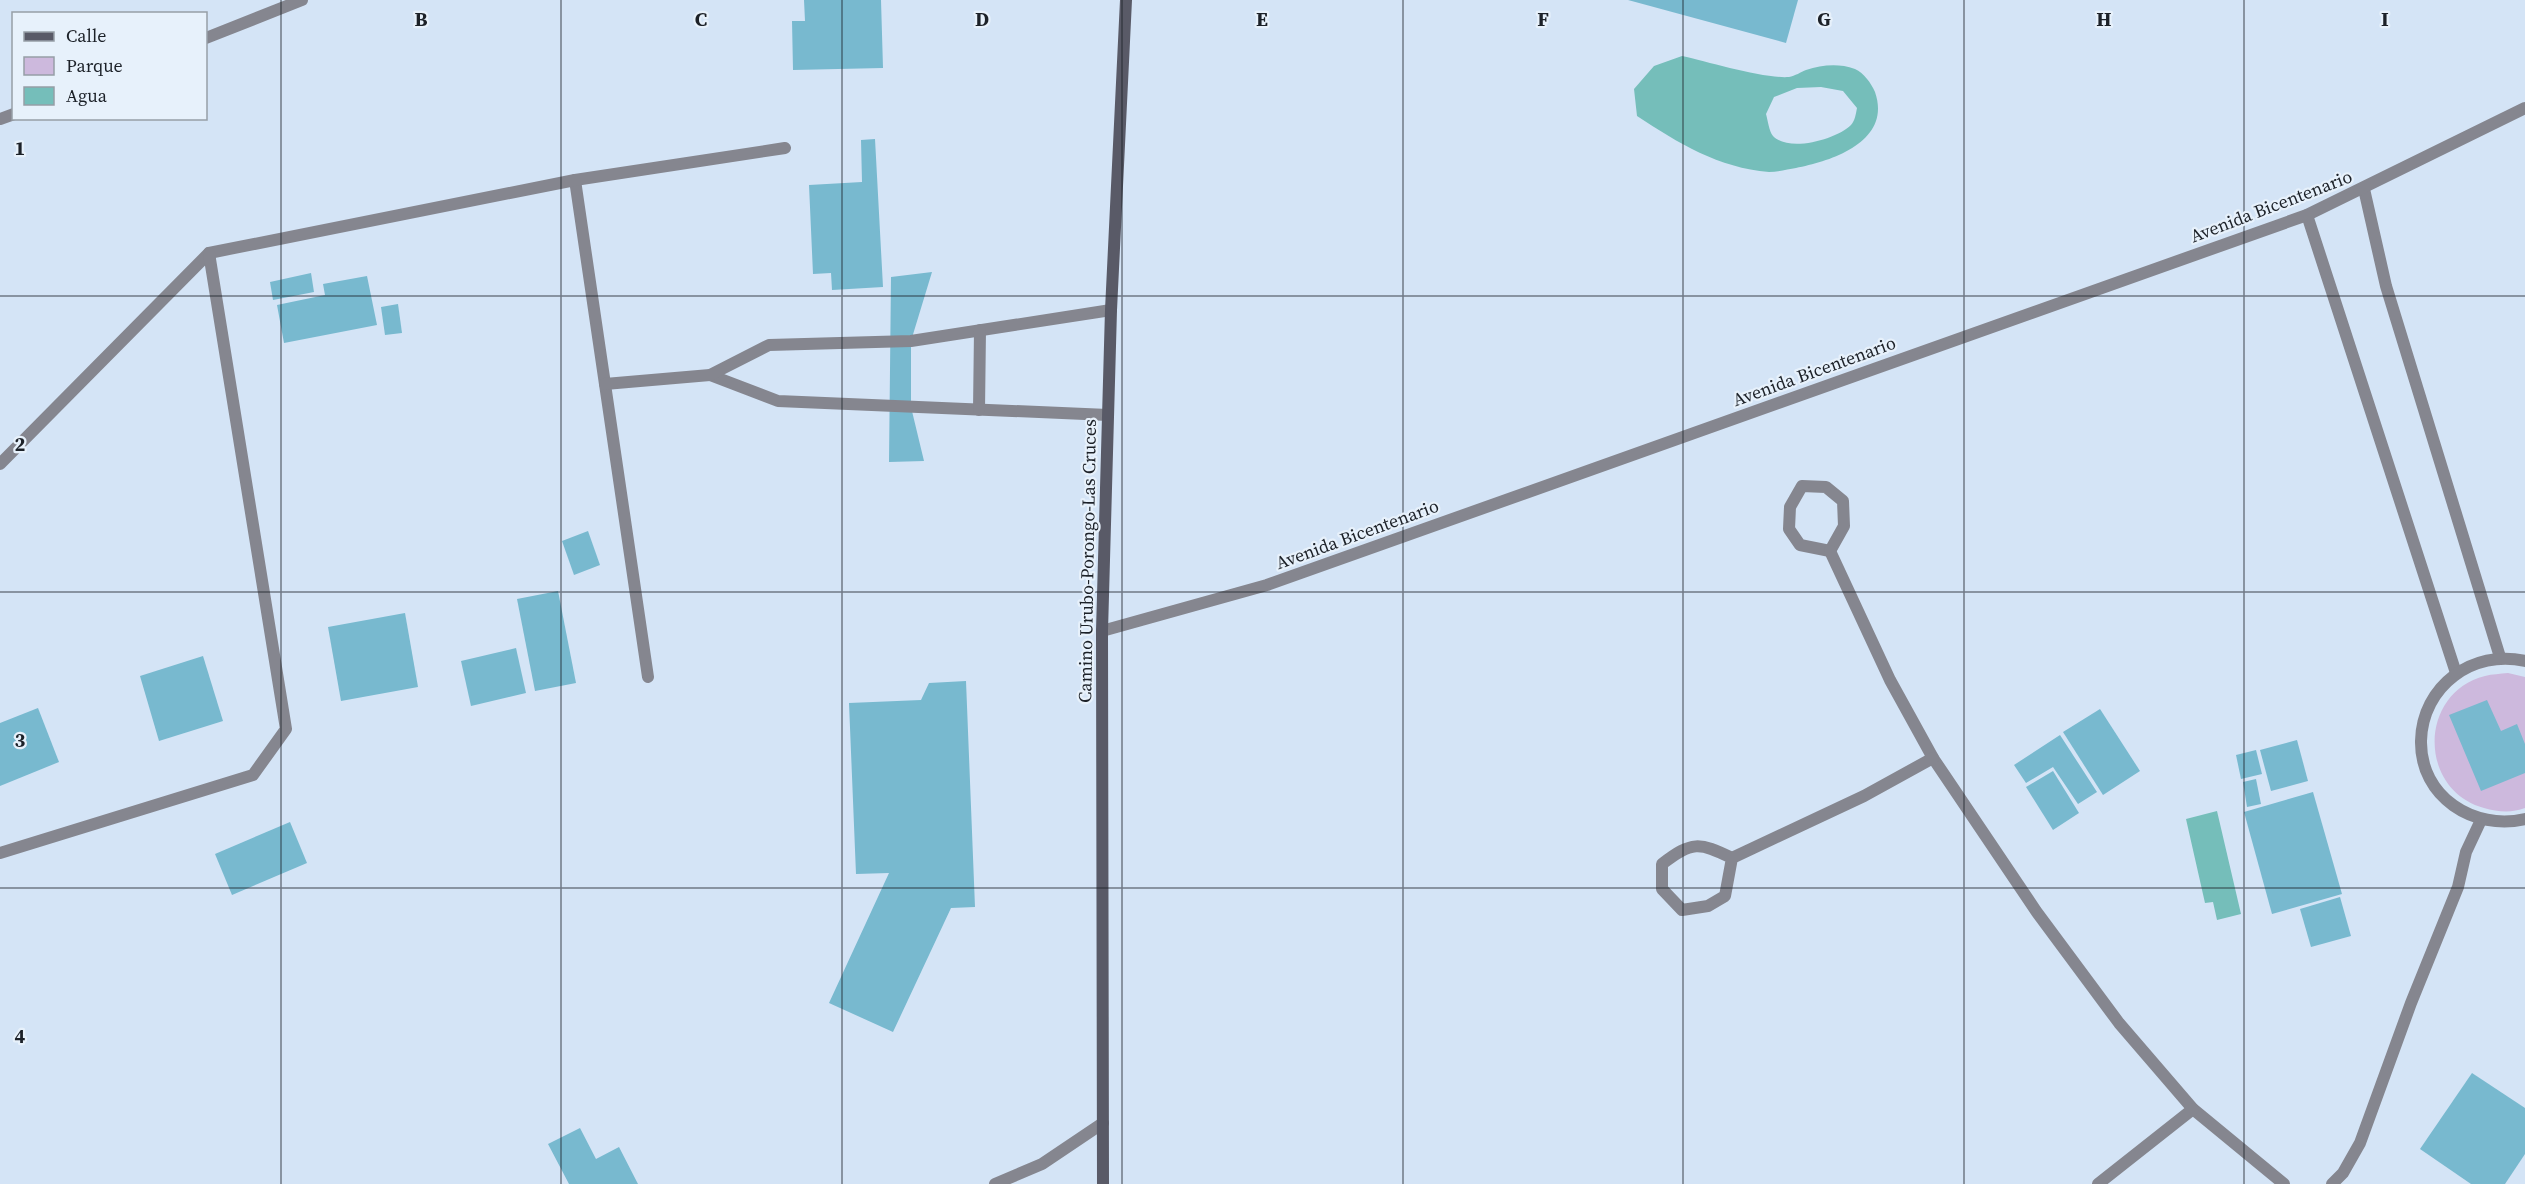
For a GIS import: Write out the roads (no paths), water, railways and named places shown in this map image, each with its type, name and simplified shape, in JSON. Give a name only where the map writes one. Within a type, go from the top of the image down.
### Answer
[{"type":"main road","name":"Camino Urubo-Porongo-Las Cruces","points":[[1103,1184],[1101,631],[1111,310],[1126,0]]},
{"type":"street","points":[[207,38],[302,0]]},
{"type":"street","name":"Avenida Bicentenario","points":[[1101,631],[1267,585],[2307,215],[2525,108]]},
{"type":"street","points":[[0,464],[209,253],[575,180],[784,148]]},
{"type":"street","points":[[575,180],[648,676]]},
{"type":"street","points":[[2364,189],[2386,286],[2500,657]]},
{"type":"street","points":[[2307,215],[2456,673]]},
{"type":"street","points":[[0,853],[253,775],[286,729],[209,253]]},
{"type":"street","points":[[605,384],[711,375],[769,345],[911,341],[1111,310]]},
{"type":"street","points":[[979,410],[980,330]]},
{"type":"street","points":[[711,375],[778,401],[1108,415]]},
{"type":"street","points":[[1802,486],[1826,487],[1844,501],[1844,526],[1830,551],[1800,545],[1789,529],[1790,507],[1802,486]]},
{"type":"street","points":[[1830,551],[1890,680],[1933,758],[2036,911],[2119,1023],[2193,1109],[2284,1184]]},
{"type":"street","points":[[2525,660],[2500,657],[2477,662],[2456,673],[2437,692],[2425,715],[2421,741],[2425,767],[2437,791],[2457,809],[2481,820],[2508,823],[2525,819]]},
{"type":"street","points":[[1732,858],[1725,896],[1708,906],[1682,910],[1662,889],[1662,864],[1684,847],[1708,847],[1732,858],[1864,796],[1933,758]]},
{"type":"street","points":[[2332,1184],[2343,1173],[2360,1143],[2411,1003],[2458,887],[2466,852],[2481,820]]},
{"type":"street","points":[[2098,1184],[2193,1109]]},
{"type":"street","points":[[995,1184],[1042,1164],[1103,1123]]},
{"type":"water","points":[[1682,56],[1752,73],[1779,77],[1789,77],[1806,70],[1830,65],[1849,67],[1864,76],[1875,92],[1878,109],[1875,124],[1856,146],[1826,160],[1779,171],[1751,170],[1700,153],[1637,116],[1634,89],[1654,66]],"holes":[[[1821,87],[1843,91],[1857,108],[1852,123],[1844,130],[1824,139],[1801,144],[1780,141],[1773,136],[1766,114],[1774,97],[1797,88]]]},
{"type":"water","points":[[2217,811],[2241,914],[2217,920],[2213,902],[2205,903],[2186,819]]}]
